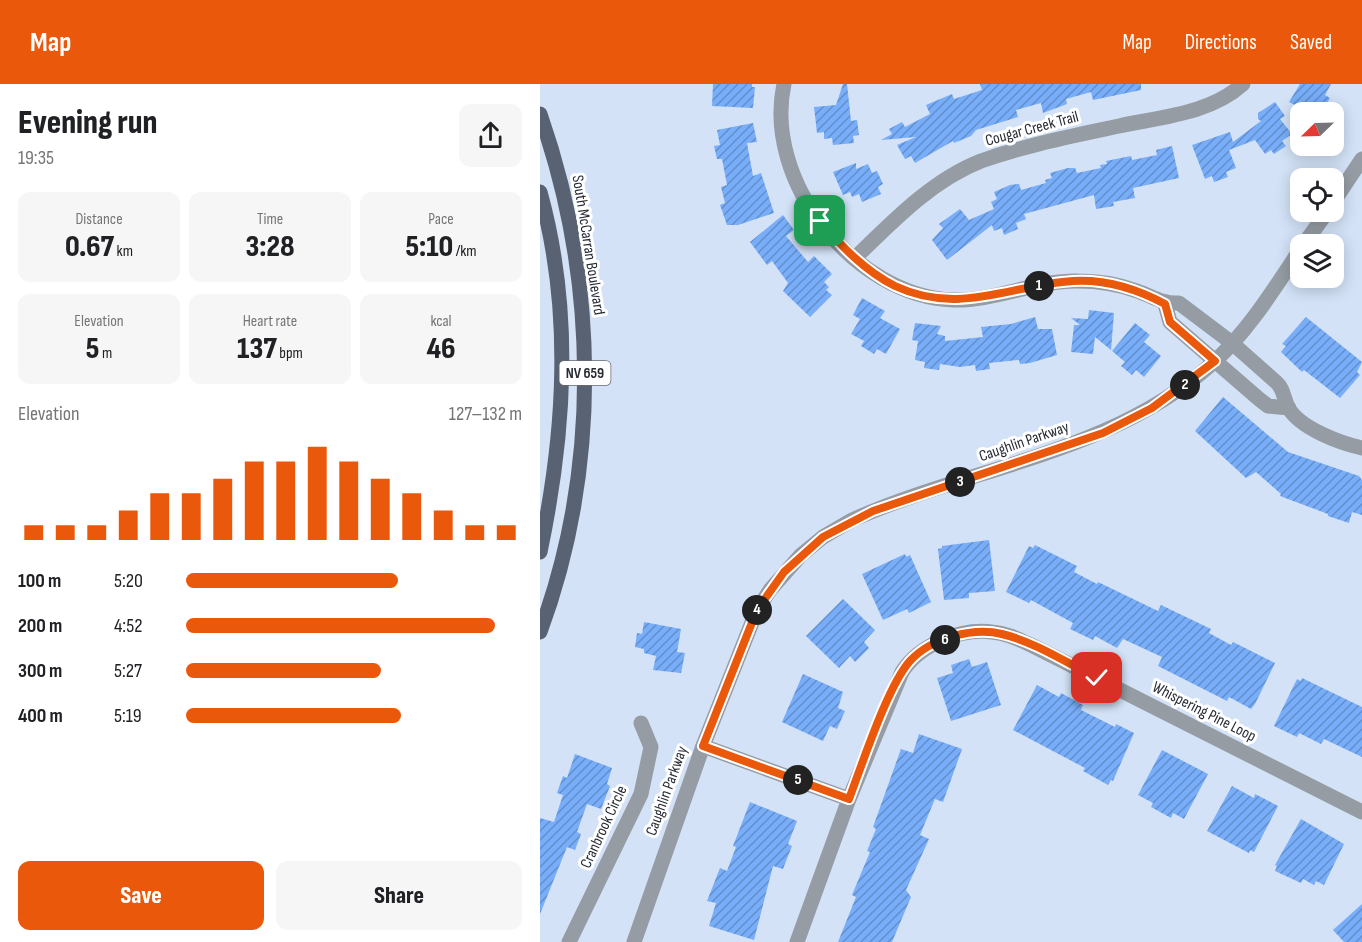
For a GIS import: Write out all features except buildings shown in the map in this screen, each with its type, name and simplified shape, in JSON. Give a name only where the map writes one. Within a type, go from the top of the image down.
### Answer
[{"type":"main road","name":"South McCarran Boulevard","points":[[540,114],[558,172],[580,285],[585,348],[585,407],[580,466],[570,526],[558,576],[540,632]]},
{"type":"main road","name":"NV 659","points":[[540,192],[558,283],[562,378],[558,451],[540,552]]},
{"type":"street","points":[[784,84],[782,120],[792,171],[803,196],[820,221],[855,258],[895,286],[933,298],[953,300],[993,297],[1075,280],[1114,284],[1142,292],[1165,304],[1179,303],[1187,306],[1232,343],[1282,388],[1289,408],[1324,436],[1362,448]]},
{"type":"street","name":"Cougar Creek Trail","points":[[855,258],[924,194],[940,182],[979,162],[1065,137],[1195,110],[1218,101],[1243,84]]},
{"type":"street","points":[[1344,186],[1362,159]]},
{"type":"street","name":"Caughlin Parkway","points":[[634,942],[703,746],[757,610],[784,572],[823,537],[873,511],[1103,433],[1152,408],[1215,361],[1264,303],[1290,265]]},
{"type":"street","points":[[1165,304],[1170,322],[1268,406],[1289,408]]},
{"type":"street","name":"Whispering Pine Loop","points":[[797,942],[849,799],[891,695],[911,660],[929,647],[955,636],[990,632],[1031,645],[1362,812]]},
{"type":"street","name":"Cranbrook Circle","points":[[569,942],[641,794],[651,747],[640,723]]},
{"type":"street","points":[[703,746],[849,799]]},
{"type":"route","points":[[820,221],[837,241],[878,276],[895,286],[933,298],[953,300],[993,297],[1056,282],[1075,280],[1114,284],[1135,290],[1165,304],[1170,322],[1215,361],[1152,408],[1103,433],[873,511],[823,537],[784,572],[757,610],[746,632],[703,746],[849,799],[897,680],[911,660],[929,647],[955,636],[977,632],[1004,634],[1097,678]]}]
